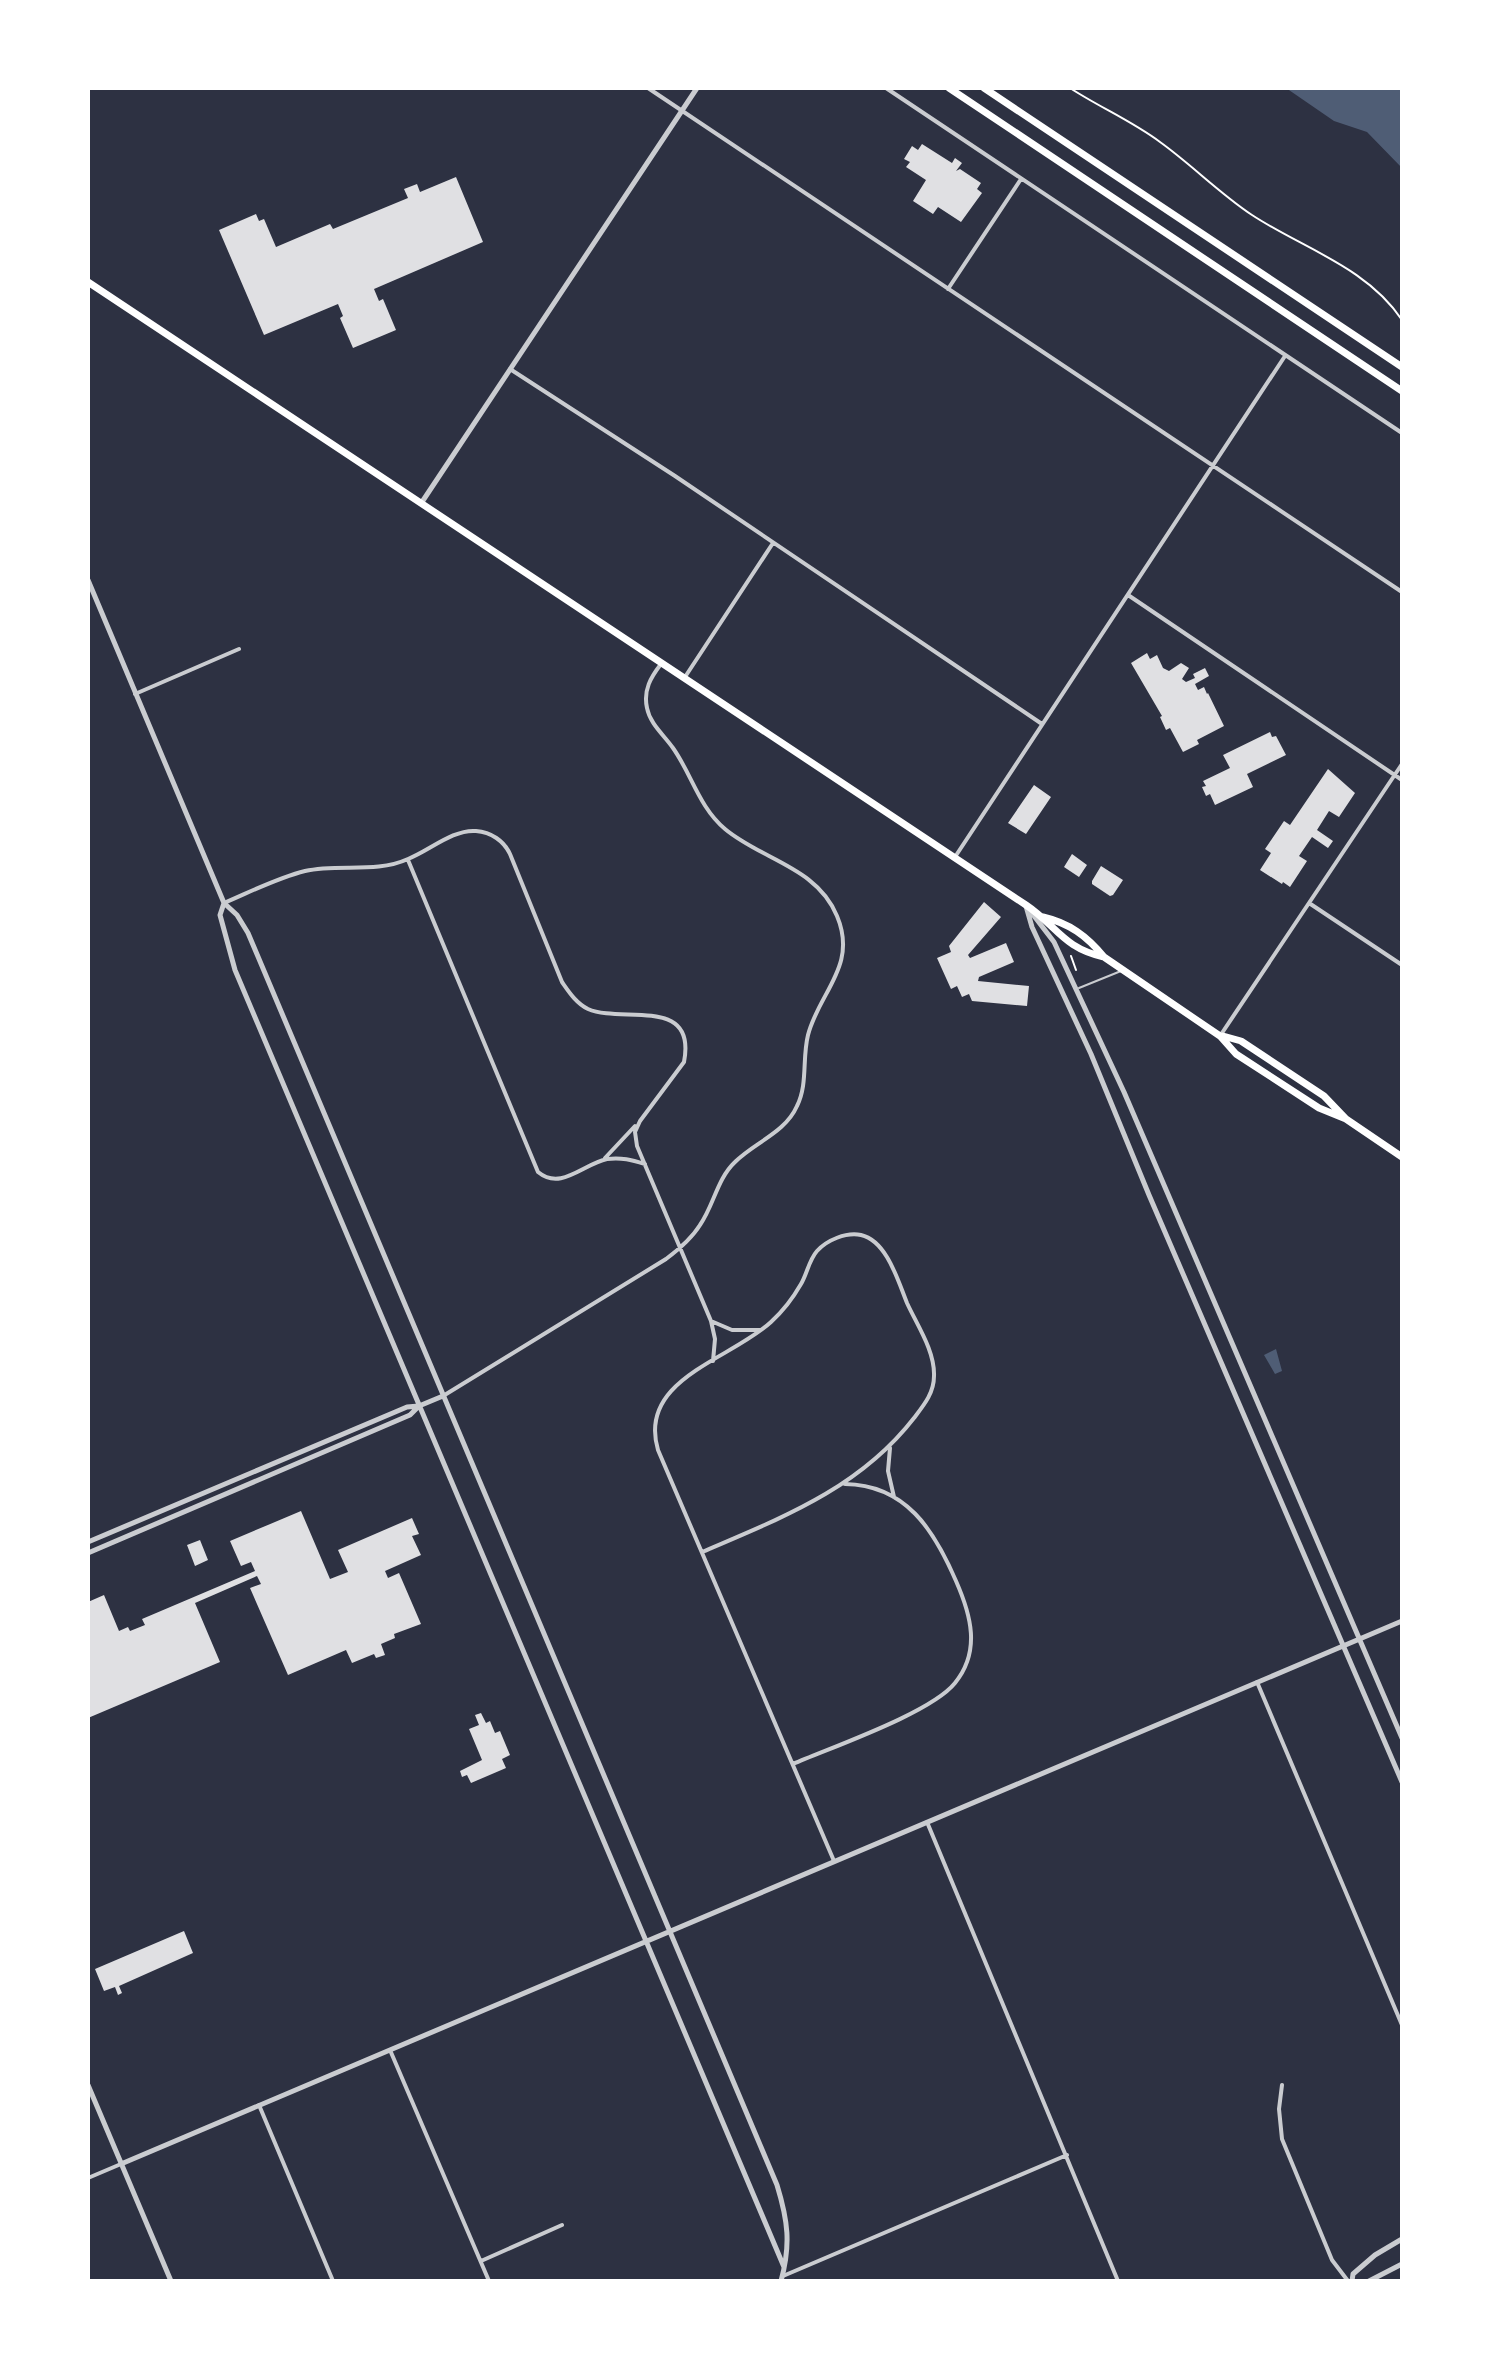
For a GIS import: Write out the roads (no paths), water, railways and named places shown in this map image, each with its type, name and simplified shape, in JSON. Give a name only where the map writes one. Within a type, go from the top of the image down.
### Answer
[{"type":"main road","points":[[949,88],[1402,391]]},
{"type":"main road","points":[[984,88],[1402,367]]},
{"type":"main road","points":[[88,282],[955,857],[1043,917],[1056,934],[1082,952],[1104,957]]},
{"type":"main road","points":[[1043,917],[1074,929],[1091,941],[1104,957],[1220,1036],[1236,1054],[1319,1108],[1346,1119],[1402,1157]]},
{"type":"main road","points":[[1220,1036],[1241,1041],[1324,1096],[1346,1119]]},
{"type":"street","points":[[648,88],[1402,592]]},
{"type":"street","points":[[422,502],[697,88]]},
{"type":"street","points":[[886,88],[1402,433]]},
{"type":"street","points":[[948,289],[1021,179]]},
{"type":"street","points":[[955,857],[1285,356]]},
{"type":"street","points":[[510,369],[675,476],[1042,724]]},
{"type":"street","points":[[685,677],[773,543]]},
{"type":"street","points":[[88,580],[224,903],[237,915],[248,933],[777,2185],[787,2223],[788,2245],[782,2279]]},
{"type":"street","points":[[1128,595],[1402,780]]},
{"type":"street","points":[[135,694],[239,649]]},
{"type":"street","points":[[88,1542],[407,1407],[419,1406],[443,1396],[653,1268],[680,1247],[700,1225],[727,1170],[752,1147],[781,1128],[797,1108],[803,1090],[809,1031],[837,976],[843,946],[837,916],[819,889],[784,862],[725,828],[700,799],[679,757],[654,724],[646,707],[649,681],[663,662]]},
{"type":"street","points":[[1220,1036],[1402,764]]},
{"type":"street","points":[[224,903],[305,871],[363,869],[408,860],[459,833],[476,831],[503,842],[562,982],[571,995],[591,1010],[612,1014],[657,1015],[674,1022],[684,1040],[684,1062],[640,1121],[604,1160]]},
{"type":"street","points":[[408,860],[534,1167],[541,1175],[554,1180],[604,1160],[619,1158],[645,1164]]},
{"type":"street","points":[[224,903],[220,915],[235,970],[784,2268]]},
{"type":"street","points":[[1309,903],[1402,965]]},
{"type":"street","points":[[1026,905],[1054,942],[1124,1092],[1402,1738]]},
{"type":"street","points":[[1026,905],[1032,927],[1091,1054],[1402,1782]]},
{"type":"street","points":[[640,1121],[635,1132],[645,1164],[711,1321],[715,1339],[713,1361]]},
{"type":"street","points":[[702,1552],[781,1518],[862,1471],[890,1447],[931,1394],[935,1373],[931,1355],[888,1260],[877,1245],[862,1235],[842,1236],[817,1251],[793,1296],[762,1330],[678,1383],[664,1396],[654,1426],[658,1450],[834,1861]]},
{"type":"street","points":[[711,1321],[743,1332],[762,1330]]},
{"type":"street","points":[[88,1553],[410,1415],[419,1406]]},
{"type":"street","points":[[890,1447],[888,1471],[894,1497]]},
{"type":"street","points":[[793,1764],[938,1700],[958,1680],[965,1667],[972,1633],[966,1605],[936,1539],[916,1514],[894,1497],[865,1484],[842,1484]]},
{"type":"street","points":[[88,2178],[1402,1621]]},
{"type":"street","points":[[1257,1682],[1402,2025]]},
{"type":"street","points":[[927,1822],[1118,2281]]},
{"type":"street","points":[[390,2050],[489,2281]]},
{"type":"street","points":[[88,2085],[171,2281]]},
{"type":"street","points":[[1282,2085],[1279,2109],[1282,2139],[1332,2260],[1350,2281],[1362,2265],[1402,2239]]},
{"type":"street","points":[[259,2105],[333,2281]]},
{"type":"street","points":[[782,2279],[1067,2155]]},
{"type":"street","points":[[481,2261],[562,2225]]},
{"type":"street","points":[[1369,2281],[1402,2264]]},
{"type":"lane","points":[[1075,989],[1124,970]]},
{"type":"water","points":[[1286,88],[1402,88],[1402,168],[1367,132],[1334,121]]},
{"type":"water","points":[[1276,1349],[1282,1371],[1275,1374],[1264,1355]]}]
